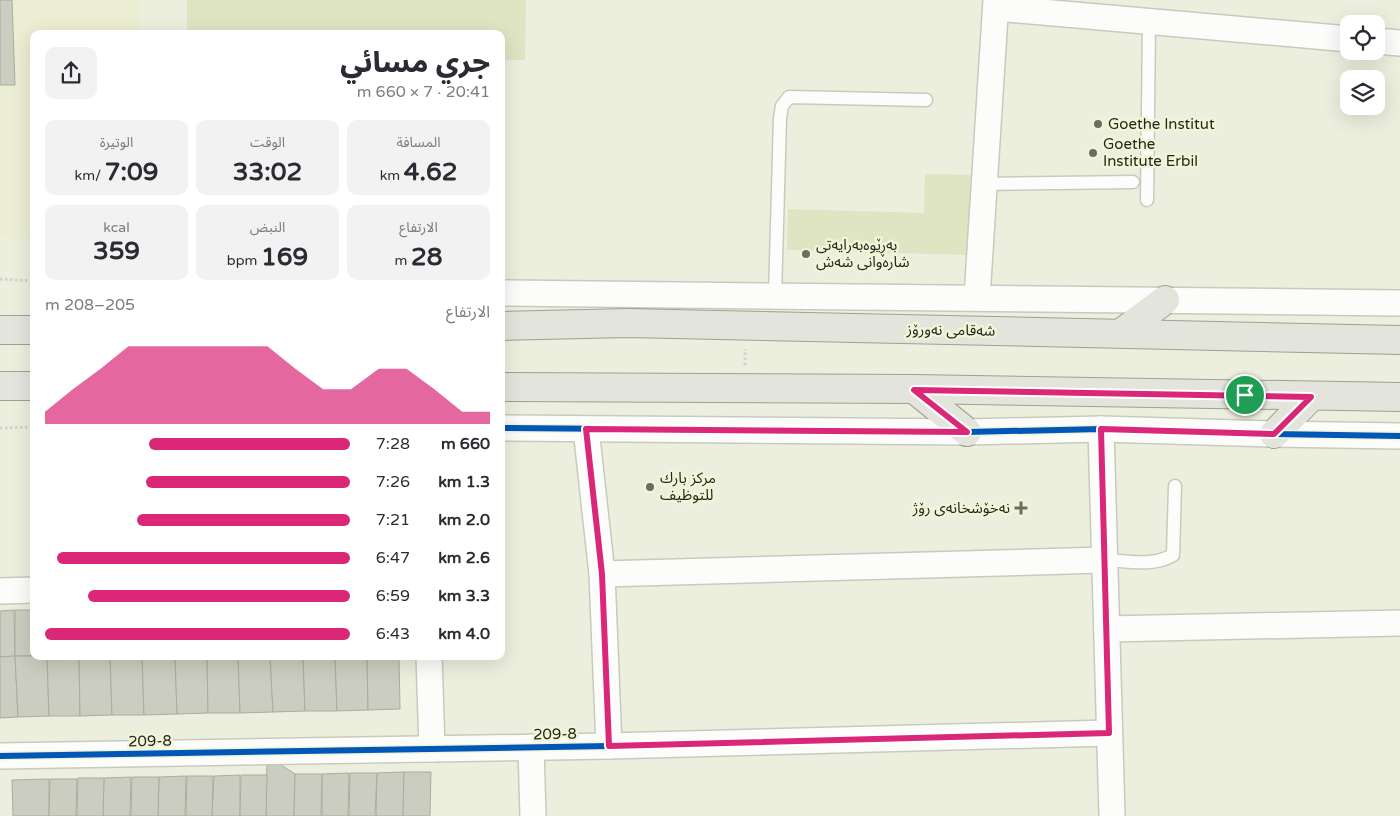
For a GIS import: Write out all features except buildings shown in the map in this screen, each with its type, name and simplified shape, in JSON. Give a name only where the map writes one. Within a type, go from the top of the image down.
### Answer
[{"type":"main road","points":[[1121,334],[1165,300]]},
{"type":"main road","name":"شەقامی نەورۆز","points":[[505,326],[628,322],[1400,340]]},
{"type":"main road","points":[[0,330],[30,330]]},
{"type":"main road","points":[[0,386],[30,386]]},
{"type":"main road","points":[[505,387],[914,390],[1400,397]]},
{"type":"main road","points":[[914,390],[967,432]]},
{"type":"main road","points":[[1274,434],[1311,397]]},
{"type":"street","points":[[977,298],[996,4],[1149,22],[1340,38]]},
{"type":"street","points":[[1385,42],[1400,43]]},
{"type":"street","points":[[505,293],[1400,303]]},
{"type":"street","points":[[505,428],[967,432],[1101,429],[1400,436]]},
{"type":"street","points":[[586,429],[602,574],[609,746]]},
{"type":"street","points":[[1101,429],[1112,816]]},
{"type":"street","points":[[602,574],[1105,560]]},
{"type":"street","points":[[0,591],[30,590]]},
{"type":"street","points":[[1106,629],[1400,622]]},
{"type":"street","points":[[429,660],[432,749]]},
{"type":"street","name":"209-8","points":[[0,756],[609,746],[1109,733]]},
{"type":"street","points":[[531,747],[533,816]]},
{"type":"lane","points":[[1146,200],[1149,22]]},
{"type":"lane","points":[[775,296],[780,118],[782,106],[789,97],[926,100]]},
{"type":"lane","points":[[985,184],[1134,182]]},
{"type":"lane","points":[[1105,560],[1151,563],[1164,560],[1173,555],[1175,486]]},
{"type":"path","points":[[0,279],[30,281]]},
{"type":"path","points":[[0,428],[30,427]]},
{"type":"shaded area","points":[[0,0],[139,0],[142,30],[30,30],[30,239],[0,238]]},
{"type":"shaded area","points":[[187,0],[526,0],[525,60],[505,60],[505,30],[187,30]]},
{"type":"shaded area","points":[[925,174],[971,175],[969,255],[787,250],[788,209],[924,213]]},
{"type":"cycle path","points":[[505,428],[967,432],[1101,429],[1400,436]]},
{"type":"cycle path","points":[[0,756],[609,746],[1109,733]]},
{"type":"place","name":"Goethe Institut","points":[[1098,124]]},
{"type":"place","name":"Goethe Institute Erbil","points":[[1093,153]]},
{"type":"place","name":"بەڕێوەبەرایەتی شارەوانی شەش","points":[[806,254]]},
{"type":"place","name":"مركز بارك للتوظيف","points":[[650,487]]},
{"type":"place","name":"نەخۆشخانەی رۆژ","points":[[1021,508]]},
{"type":"route","points":[[914,390],[1245,395],[1311,397],[1274,434],[1101,429],[1109,733],[609,746],[602,574],[586,429],[967,432],[914,390]]}]
